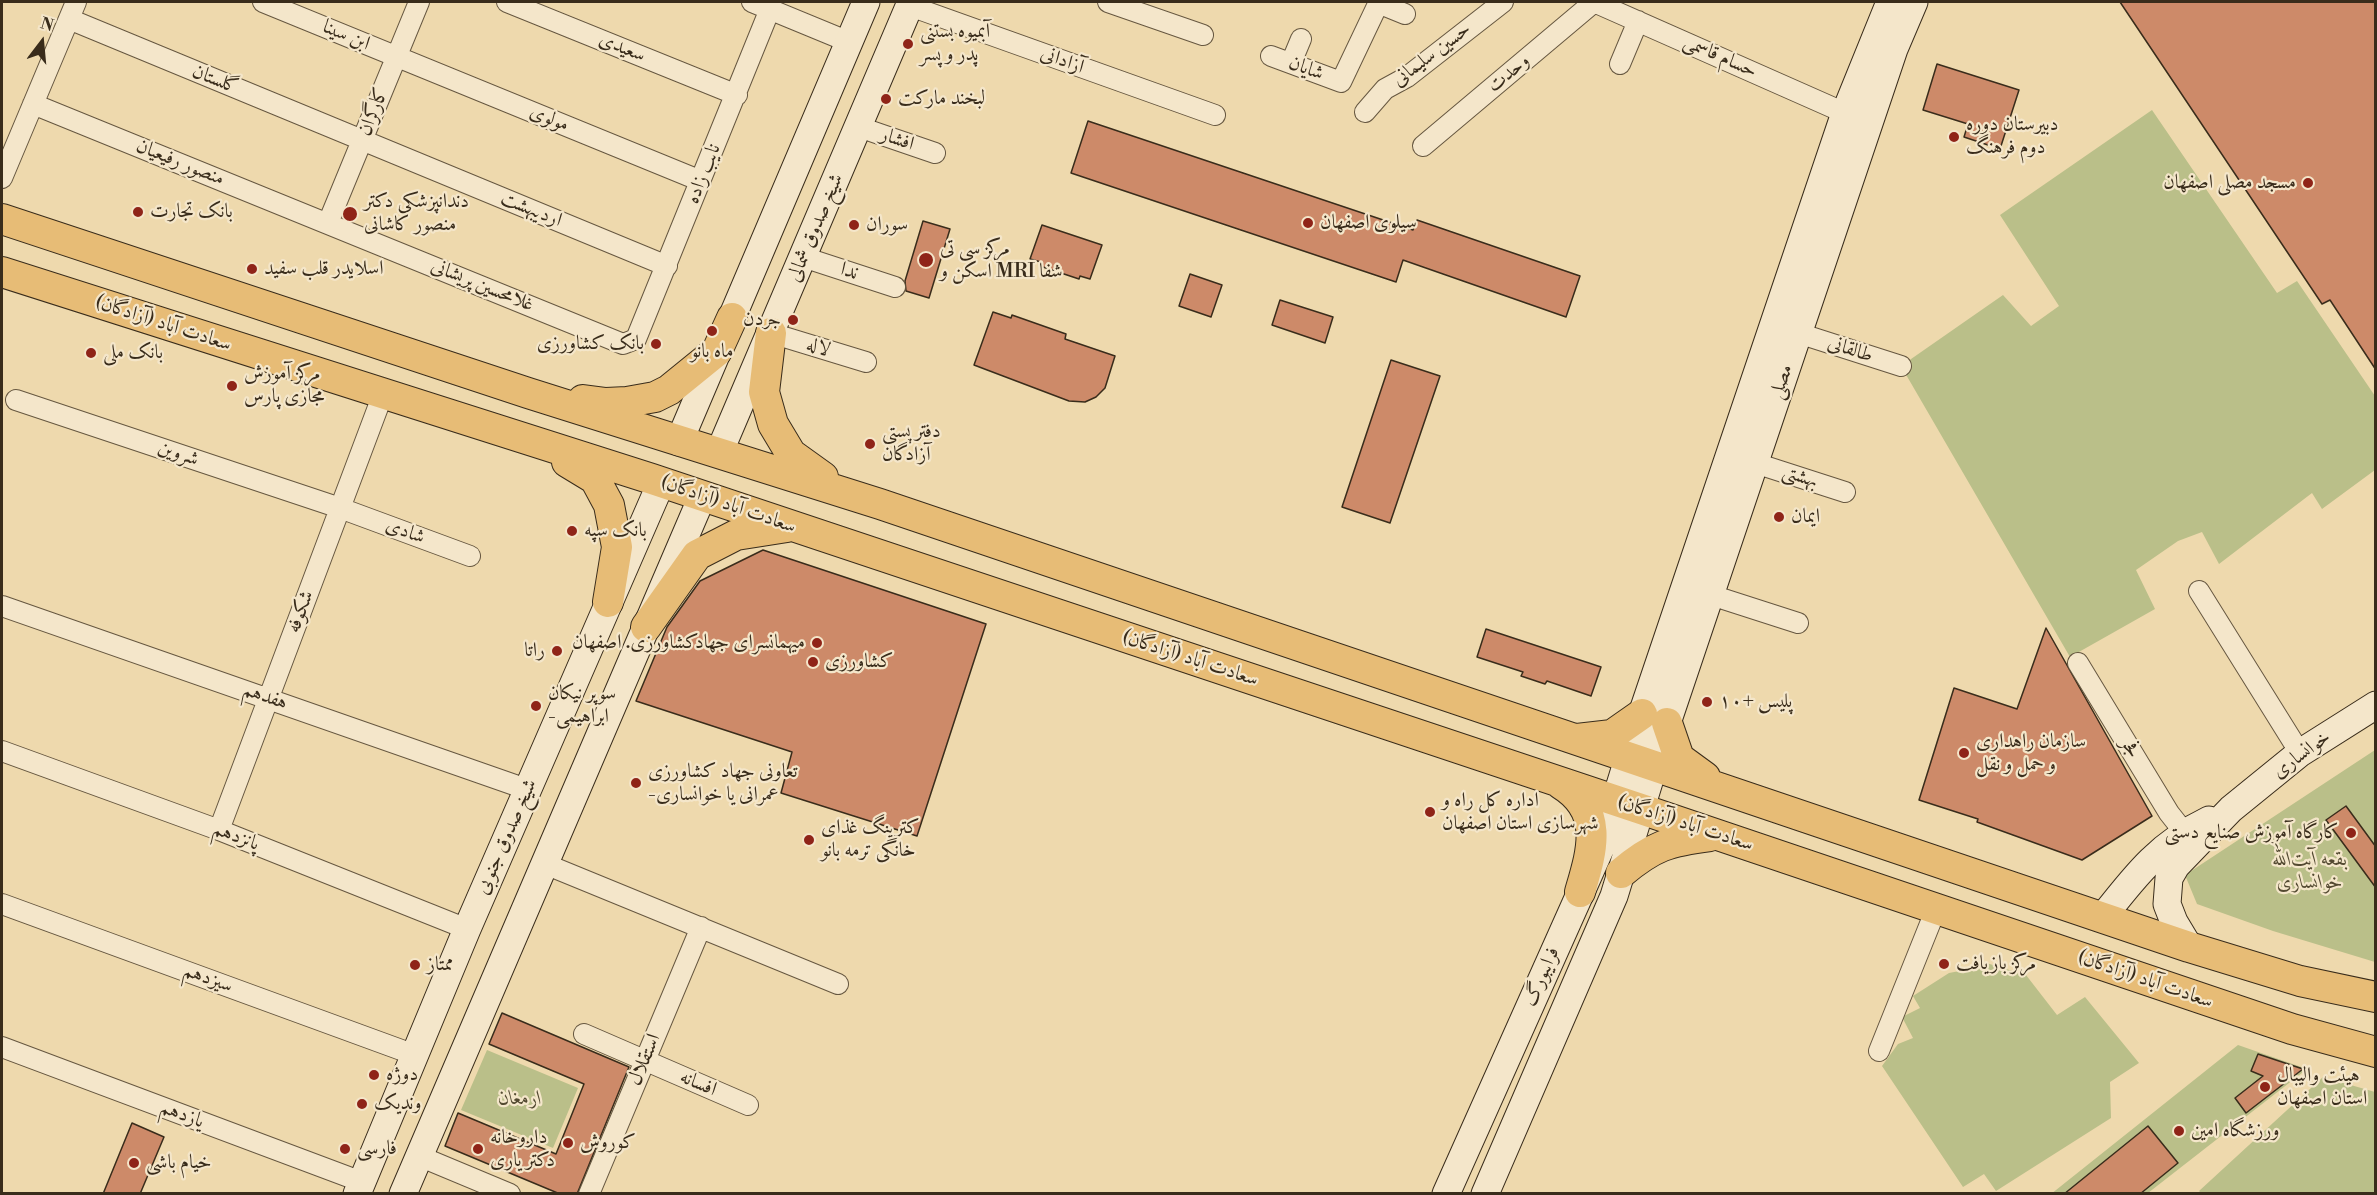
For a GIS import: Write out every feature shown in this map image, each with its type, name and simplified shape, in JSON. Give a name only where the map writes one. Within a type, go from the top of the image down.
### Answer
[{"type":"main road","points":[[661,483],[866,2]]},
{"type":"main road","name":"مصلی","points":[[1641,761],[1752,431],[1845,113],[1890,2]]},
{"type":"main road","name":"مصلی","points":[[1655,719],[1711,595],[1755,463],[1752,431],[1798,333],[1894,49],[1914,2]]},
{"type":"main road","name":"شیخ صدوق شمالی","points":[[719,453],[910,4]]},
{"type":"main road","points":[[785,194],[824,208]]},
{"type":"main road","points":[[2,219],[528,393],[880,504],[2189,947],[2301,981],[2376,997]]},
{"type":"main road","name":"سعادت آباد (آزادگان)","points":[[2,272],[661,483],[1719,835],[2292,1029],[2376,1052]]},
{"type":"main road","points":[[528,393],[606,403],[655,397],[669,390],[717,351],[732,318]]},
{"type":"main road","points":[[771,333],[764,392],[773,424],[791,454],[822,476],[880,504]]},
{"type":"main road","points":[[525,440],[595,479],[609,505],[617,547],[608,602]]},
{"type":"main road","points":[[403,1194],[719,453]]},
{"type":"main road","name":"شیخ صدوق جنوبی","points":[[359,1188],[467,929],[661,483]]},
{"type":"main road","points":[[646,627],[697,555],[736,535],[790,526]]},
{"type":"main road","name":"خوانساری","points":[[2231,809],[2300,753],[2376,705]]},
{"type":"main road","points":[[1574,740],[1612,735],[1655,719],[1679,758],[1719,788]]},
{"type":"main road","name":"فرایبورگ","points":[[1485,1194],[1621,873],[1629,805],[1641,761]]},
{"type":"main road","points":[[1556,781],[1575,792],[1586,806],[1592,832],[1591,854],[1580,892]]},
{"type":"main road","name":"فرایبورگ","points":[[1446,1194],[1601,847],[1629,805]]},
{"type":"main road","points":[[2102,918],[2142,868],[2168,844],[2184,832],[2231,809]]},
{"type":"main road","points":[[2189,947],[2174,922],[2167,904],[2169,878],[2176,866],[2231,809]]},
{"type":"main road","points":[[1621,873],[1640,857],[1672,841],[1719,835]]},
{"type":"street","name":"ابن سینا","points":[[263,2],[396,57]]},
{"type":"street","name":"کارگران","points":[[328,223],[419,2]]},
{"type":"street","name":"سعیدی","points":[[507,2],[737,95]]},
{"type":"street","points":[[1108,2],[1203,35]]},
{"type":"street","points":[[1378,2],[1405,14]]},
{"type":"street","name":"شایان","points":[[1271,56],[1341,82],[1378,2]]},
{"type":"street","name":"حسین سلیمانی","points":[[1365,112],[1385,89],[1407,77],[1503,2]]},
{"type":"street","name":"حسام قاسمی","points":[[1594,2],[1845,113]]},
{"type":"street","name":"وحدت","points":[[1423,146],[1594,2]]},
{"type":"street","name":"آزادانی","points":[[910,4],[1215,115]]},
{"type":"street","name":"نایب زاده","points":[[636,339],[737,95],[761,5]]},
{"type":"street","points":[[761,5],[849,42]]},
{"type":"street","points":[[2,178],[72,10]]},
{"type":"street","name":"گلستان","points":[[72,10],[362,140]]},
{"type":"street","points":[[1620,64],[1638,21]]},
{"type":"street","points":[[1291,63],[1300,39]]},
{"type":"street","name":"مولوی","points":[[396,57],[701,181]]},
{"type":"street","name":"منصور رفیعیان","points":[[33,104],[328,223]]},
{"type":"street","name":"افشار","points":[[859,126],[935,153]]},
{"type":"street","name":"اردیبهشت","points":[[362,140],[667,266]]},
{"type":"street","name":"غلامحسین پریشانی","points":[[328,223],[623,344],[636,339]]},
{"type":"street","name":"ندا","points":[[803,257],[895,287]]},
{"type":"street","name":"لاله","points":[[771,333],[866,362]]},
{"type":"street","name":"طالقانی","points":[[1798,333],[1901,366]]},
{"type":"street","name":"شکوفه","points":[[219,830],[383,394]]},
{"type":"street","name":"شروین","points":[[16,400],[340,508]]},
{"type":"street","name":"بهشتی","points":[[1755,463],[1845,492]]},
{"type":"street","name":"شادی","points":[[340,508],[470,556]]},
{"type":"street","points":[[2199,591],[2300,753]]},
{"type":"street","points":[[1711,595],[1798,623]]},
{"type":"street","name":"هفدهم","points":[[2,606],[529,790]]},
{"type":"street","name":"فجر","points":[[2078,663],[2169,813],[2184,832]]},
{"type":"street","name":"پانزدهم","points":[[2,752],[219,830],[467,929]]},
{"type":"street","points":[[545,864],[838,984]]},
{"type":"street","name":"سیزدهم","points":[[2,904],[416,1055]]},
{"type":"street","points":[[1879,1051],[1936,909]]},
{"type":"street","name":"استقلال","points":[[589,1194],[701,927]]},
{"type":"street","name":"افسانه","points":[[584,1035],[748,1105]]},
{"type":"street","name":"یازدهم","points":[[2,1047],[359,1188]]},
{"type":"street","points":[[419,1156],[510,1194]]},
{"type":"green space","points":[[2152,110],[2277,293],[2297,281],[2375,396],[2375,470],[2322,509],[2312,493],[2219,564],[2202,532],[2178,541],[2136,570],[2155,609],[2070,657],[1901,366],[2003,295],[2031,326],[2059,306],[2000,215]]},
{"type":"green space","name":"بقعه آیت‌الله خوانساری","points":[[2375,750],[2375,962],[2273,931],[2197,904],[2185,875]]},
{"type":"green space","points":[[1983,962],[2026,975],[2057,1015],[2085,997],[2139,1063],[2110,1082],[2111,1118],[1996,1191],[1984,1174],[1963,1187],[1882,1066],[1898,1044],[1913,1038],[1902,1017],[1920,1008],[1913,996],[1949,973],[1970,969]]},
{"type":"green space","name":"ورزشگاه امین","points":[[2238,1045],[2307,1069],[2148,1193],[2051,1194]]},
{"type":"green space","name":"ارمغان","points":[[487,1050],[578,1088],[553,1148],[461,1110]]},
{"type":"green space","points":[[2323,1077],[2375,1092],[2375,1193],[2201,1193],[2199,1191]]},
{"type":"building","name":"مسجد مصلی اصفهان","points":[[2120,2],[2376,2],[2376,370],[2330,300],[2322,304]]},
{"type":"building","points":[[1937,64],[2019,90],[2000,149],[1964,137],[1968,124],[1923,110]]},
{"type":"building","points":[[1088,121],[1413,230],[1417,220],[1580,276],[1566,317],[1403,260],[1396,282],[1071,173]]},
{"type":"building","name":"مرکز سی تی اسکن و MRI شفا","points":[[923,221],[950,229],[929,298],[906,291],[905,281]]},
{"type":"building","points":[[1042,225],[1102,245],[1090,279],[1080,276],[1079,279],[1040,266],[1041,262],[1030,259]]},
{"type":"building","points":[[1190,274],[1222,285],[1211,317],[1179,306]]},
{"type":"building","points":[[1280,300],[1333,317],[1325,343],[1272,325]]},
{"type":"building","points":[[993,312],[1011,318],[1012,315],[1066,334],[1065,339],[1115,356],[1105,388],[1096,397],[1085,402],[1069,401],[974,365]]},
{"type":"building","points":[[1391,360],[1440,376],[1390,523],[1342,507]]},
{"type":"building","name":"کشاورزی","points":[[763,550],[986,624],[917,836],[781,793],[792,752],[636,701],[667,627],[700,581]]},
{"type":"building","points":[[2046,628],[2152,816],[2082,860],[1977,822],[1978,819],[1919,800],[1954,688],[2017,709]]},
{"type":"building","points":[[1486,629],[1601,667],[1591,696],[1547,681],[1545,684],[1521,676],[1523,672],[1477,657]]},
{"type":"building","name":"کارگاه آموزش صنایع دستی","points":[[2346,806],[2376,847],[2376,888],[2326,820]]},
{"type":"building","name":"ارمغان","points":[[502,1013],[629,1067],[577,1194],[560,1194],[445,1146],[458,1113],[556,1154],[584,1084],[489,1044]]},
{"type":"building","name":"هیئت والیبال استان اصفهان","points":[[2258,1054],[2303,1069],[2246,1113],[2235,1098],[2263,1076],[2251,1071]]},
{"type":"building","name":"خیام باشی","points":[[132,1123],[164,1137],[140,1194],[103,1194]]},
{"type":"building","points":[[2148,1126],[2178,1163],[2140,1194],[2064,1194]]},
{"type":"place","name":"آبمیوه بستنی پدر و پسر","points":[[908,44]]},
{"type":"place","name":"لبخند مارکت","points":[[886,99]]},
{"type":"place","name":"دبیرستان دوره دوم فرهنگ","points":[[1954,137]]},
{"type":"place","name":"مسجد مصلی اصفهان","points":[[2308,183]]},
{"type":"place","name":"بانک تجارت","points":[[138,212]]},
{"type":"place","name":"دندانپزشکی دکتر منصور کاشانی","points":[[350,214]]},
{"type":"place","name":"سیلوی اصفهان","points":[[1308,223]]},
{"type":"place","name":"سوران","points":[[854,225]]},
{"type":"place","name":"مرکز سی تی اسکن و MRI شفا","points":[[926,260]]},
{"type":"place","name":"اسلایدر قلب سفید","points":[[252,269]]},
{"type":"place","name":"جردن","points":[[793,320]]},
{"type":"place","name":"ماه بانو","points":[[712,331]]},
{"type":"place","name":"بانک کشاورزی","points":[[656,344]]},
{"type":"place","name":"بانک ملی","points":[[91,353]]},
{"type":"place","name":"مرکز آموزش مجازی پارس","points":[[232,386]]},
{"type":"place","name":"دفتر پستی آزادگان","points":[[870,444]]},
{"type":"place","name":"ایمان","points":[[1779,517]]},
{"type":"place","name":"بانک سپه","points":[[572,531]]},
{"type":"place","name":"میهمانسرای جهادکشاورزی. اصفهان","points":[[817,643]]},
{"type":"place","name":"راتا","points":[[557,651]]},
{"type":"place","name":"کشاورزی","points":[[813,662]]},
{"type":"place","name":"پلیس +۱۰","points":[[1707,702]]},
{"type":"place","name":"سوپر نیکان -ابراهیمی","points":[[536,706]]},
{"type":"place","name":"سازمان راهداری و حمل و نقل","points":[[1964,753]]},
{"type":"place","name":"تعاونی جهاد کشاورزی -عمرانی یا خوانساری","points":[[636,783]]},
{"type":"place","name":"اداره کل راه و شهرسازی استان اصفهان","points":[[1430,812]]},
{"type":"place","name":"کارگاه آموزش صنایع دستی","points":[[2351,833]]},
{"type":"place","name":"کترینگ غذای خانگی ترمه بانو","points":[[809,840]]},
{"type":"place","name":"مرکز بازیافت","points":[[1944,964]]},
{"type":"place","name":"ممتاز","points":[[415,965]]},
{"type":"place","name":"دوژه","points":[[374,1075]]},
{"type":"place","name":"هیئت والیبال استان اصفهان","points":[[2265,1087]]},
{"type":"place","name":"وندیک","points":[[362,1104]]},
{"type":"place","name":"ورزشگاه امین","points":[[2179,1131]]},
{"type":"place","name":"کوروش","points":[[568,1143]]},
{"type":"place","name":"فارسی","points":[[345,1149]]},
{"type":"place","name":"داروخانه دکتر یاری","points":[[478,1149]]},
{"type":"place","name":"خیام باشی","points":[[134,1163]]}]
